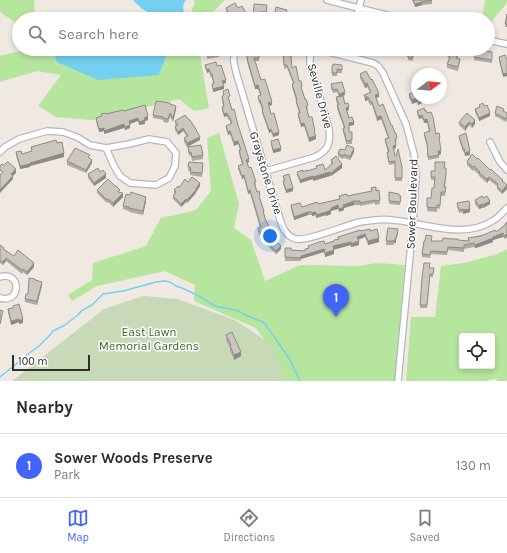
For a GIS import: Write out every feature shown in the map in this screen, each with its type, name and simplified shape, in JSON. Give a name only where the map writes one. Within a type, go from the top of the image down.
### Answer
[{"type":"street","points":[[327,0],[375,12]]},
{"type":"street","points":[[358,12],[361,0]]},
{"type":"street","points":[[495,41],[507,44]]},
{"type":"street","name":"Graystone Drive","points":[[234,56],[233,61],[283,228],[289,236],[297,239],[313,236],[360,222],[377,220],[413,223],[449,230],[467,230],[498,218],[507,208]]},
{"type":"street","name":"Seville Drive","points":[[266,171],[315,157],[327,147],[330,137],[329,129],[310,64],[310,56]]},
{"type":"street","name":"Sower Boulevard","points":[[347,56],[373,63],[378,66],[383,73],[406,124],[414,154],[416,177],[413,223],[398,381]]},
{"type":"street","points":[[0,152],[5,147],[19,139],[48,131],[63,132],[78,137],[90,145],[106,148],[149,139],[166,142],[176,153],[176,166],[168,178],[156,185],[130,183],[120,176],[106,148]]},
{"type":"street","points":[[490,142],[500,162],[507,170]]},
{"type":"street","points":[[0,277],[6,276],[13,278],[16,289],[15,293],[9,298],[0,298]]},
{"type":"green space","points":[[0,0],[34,0],[35,12],[12,12],[12,20],[0,12]]},
{"type":"green space","points":[[194,0],[225,0],[213,12],[191,12],[195,3]]},
{"type":"green space","points":[[485,0],[507,0],[507,3],[495,17],[495,12],[483,12]]},
{"type":"green space","points":[[12,53],[12,56],[55,56],[57,62],[159,75],[166,56],[200,56],[209,108],[194,111],[179,99],[93,120],[56,117],[38,106],[61,75],[37,71],[0,82],[0,56]]},
{"type":"green space","points":[[219,133],[239,204],[234,228],[251,240],[265,281],[300,265],[360,266],[377,263],[405,265],[395,381],[284,381],[278,360],[256,328],[194,301],[195,285],[165,271],[97,286],[72,301],[68,295],[92,280],[93,263],[146,246],[161,218],[196,210],[211,191],[207,138]]},
{"type":"green space","points":[[507,249],[507,381],[496,381],[497,378],[486,381],[406,381],[411,317],[435,317],[441,266],[464,263],[497,254]]},
{"type":"green space","name":"East Lawn Memorial Gardens","points":[[143,296],[177,299],[235,320],[274,346],[284,381],[12,381],[104,309]]},
{"type":"water","points":[[133,0],[186,0],[183,6],[184,12],[147,12]]},
{"type":"water","points":[[55,56],[166,56],[159,75],[98,80],[57,62]]},
{"type":"building","points":[[413,0],[432,0],[415,4]]},
{"type":"building","points":[[235,3],[238,8],[242,6],[245,12],[228,12],[226,8]]},
{"type":"building","points":[[254,4],[267,5],[266,12],[253,12]]},
{"type":"building","points":[[276,7],[287,10],[286,12],[275,12]]},
{"type":"building","points":[[505,55],[507,60],[507,73],[503,74],[499,57]]},
{"type":"building","points":[[247,56],[259,56],[259,58],[254,58],[261,80],[265,79],[272,102],[268,103],[271,114],[274,113],[279,132],[273,134],[271,129],[269,130],[258,96],[261,95],[258,85],[255,86]]},
{"type":"building","points":[[283,56],[291,56],[292,68],[296,66],[299,81],[301,81],[301,87],[308,105],[306,106],[309,117],[312,117],[316,136],[309,138],[304,123],[301,124],[298,113],[300,113],[292,84],[294,83],[287,65],[284,65]]},
{"type":"building","points":[[457,56],[456,58],[460,59],[458,67],[447,64],[450,57]]},
{"type":"building","points":[[492,56],[492,60],[474,57]]},
{"type":"building","points":[[216,62],[217,66],[221,65],[226,80],[222,81],[224,86],[213,89],[212,84],[214,83],[212,74],[209,69],[207,70],[205,65]]},
{"type":"building","points":[[333,64],[342,65],[342,70],[337,69],[337,73],[332,73]]},
{"type":"building","points":[[366,71],[371,80],[372,79],[379,94],[375,95],[379,106],[383,104],[391,125],[396,133],[396,145],[393,146],[395,156],[398,149],[402,167],[402,178],[395,178],[395,161],[389,162],[387,152],[389,152],[385,139],[389,138],[381,116],[377,117],[372,102],[370,102],[368,97],[365,97],[364,95],[371,92],[367,83],[365,84],[360,74]]},
{"type":"building","points":[[342,82],[345,92],[339,94],[337,89],[333,90],[331,84]]},
{"type":"building","points":[[228,89],[230,96],[228,97],[232,110],[234,109],[249,159],[246,160],[249,168],[251,167],[256,182],[254,182],[257,192],[259,191],[263,211],[269,226],[267,227],[270,233],[262,237],[258,228],[261,227],[250,190],[248,191],[244,175],[242,176],[238,166],[243,164],[239,150],[241,150],[238,141],[234,142],[230,131],[228,132],[226,126],[232,123],[227,113],[224,114],[222,107],[224,106],[222,96],[224,95],[223,91]]},
{"type":"building","points":[[343,96],[345,104],[348,103],[349,107],[346,108],[349,118],[352,117],[354,122],[349,123],[349,132],[352,132],[352,140],[346,141],[343,128],[345,128],[337,105],[339,105],[336,97]]},
{"type":"building","points":[[156,101],[170,103],[176,106],[173,118],[170,113],[168,119],[153,115]]},
{"type":"building","points":[[483,103],[484,106],[487,105],[490,113],[479,118],[475,109],[480,107],[479,105]]},
{"type":"building","points":[[145,105],[148,116],[144,118],[145,120],[139,122],[138,118],[129,121],[130,125],[125,127],[124,124],[104,131],[104,128],[99,129],[96,118],[102,116],[101,114],[124,111]]},
{"type":"building","points":[[497,106],[504,109],[503,111],[507,113],[506,119],[495,113]]},
{"type":"building","points":[[424,108],[427,113],[431,112],[436,134],[439,133],[441,151],[438,151],[439,155],[428,157],[427,143],[424,133],[430,131],[427,119],[424,120],[422,115],[419,116],[417,111]]},
{"type":"building","points":[[467,113],[475,120],[472,124],[469,122],[465,127],[459,122]]},
{"type":"building","points":[[185,115],[190,120],[200,137],[187,143],[184,138],[188,136],[183,128],[178,132],[175,127],[178,125],[175,121]]},
{"type":"building","points":[[466,133],[470,151],[465,153],[459,136]]},
{"type":"building","points":[[278,139],[281,148],[273,150],[271,141]]},
{"type":"building","points":[[56,140],[57,143],[62,142],[64,153],[20,166],[16,152],[21,151],[22,154],[32,151],[31,147]]},
{"type":"building","points":[[201,145],[203,155],[192,157],[191,152],[189,153],[188,147]]},
{"type":"building","points":[[347,145],[354,148],[350,157],[344,154],[343,156],[338,153],[340,149],[345,150]]},
{"type":"building","points":[[75,148],[90,155],[88,157],[92,160],[86,170],[67,161]]},
{"type":"building","points":[[472,154],[503,180],[502,181],[507,185],[502,191],[497,186],[498,184],[489,177],[487,179],[479,173],[480,172],[474,166],[473,167],[467,162]]},
{"type":"building","points":[[336,156],[342,164],[331,173],[300,180],[297,172],[317,168],[316,166],[323,164],[325,170],[333,163],[331,160]]},
{"type":"building","points":[[7,162],[16,169],[11,174],[13,176],[0,190],[0,175],[3,172],[0,170],[0,166]]},
{"type":"building","points":[[189,162],[203,163],[202,173],[190,172],[191,168],[188,167]]},
{"type":"building","points":[[435,162],[445,162],[444,168],[446,168],[444,187],[446,187],[445,192],[441,192],[440,205],[437,205],[437,208],[427,207],[427,198],[431,198],[432,188],[434,188],[435,177],[431,177],[431,171],[435,171]]},
{"type":"building","points":[[98,168],[100,172],[103,170],[106,174],[94,183],[88,174]]},
{"type":"building","points":[[289,174],[293,188],[286,190],[283,176]]},
{"type":"building","points":[[192,177],[200,183],[187,200],[186,199],[181,204],[173,196],[176,192],[174,190],[178,186],[179,188],[185,179],[188,182]]},
{"type":"building","points":[[108,179],[120,190],[118,192],[123,193],[113,203],[108,199],[107,200],[97,190]]},
{"type":"building","points":[[376,187],[376,191],[379,190],[380,200],[360,203],[360,201],[354,201],[343,205],[344,207],[339,209],[338,205],[331,208],[331,210],[316,215],[316,212],[308,212],[294,217],[291,205],[300,203],[302,207],[317,202],[318,204],[340,199],[339,196],[347,194],[347,196],[372,191],[371,188]]},
{"type":"building","points":[[131,192],[146,197],[143,211],[123,206],[126,194],[130,195]]},
{"type":"building","points":[[389,192],[399,194],[399,196],[401,196],[400,202],[389,201]]},
{"type":"building","points":[[482,196],[483,198],[487,196],[490,201],[479,206],[475,200]]},
{"type":"building","points":[[469,201],[470,209],[459,210],[457,203]]},
{"type":"building","points":[[507,222],[507,234],[505,236],[503,233],[475,245],[474,243],[464,245],[464,248],[448,247],[447,252],[431,251],[430,255],[422,254],[426,235],[432,236],[431,241],[442,241],[443,238],[469,241],[468,238],[481,236],[495,230],[496,232]]},
{"type":"building","points":[[388,228],[398,229],[396,239],[394,241],[386,241]]},
{"type":"building","points":[[370,229],[370,231],[377,229],[379,238],[368,241],[365,234],[357,237],[359,241],[351,244],[351,242],[333,246],[334,250],[325,253],[324,249],[301,256],[301,258],[285,257],[285,248],[305,251],[305,249],[309,248],[308,246],[319,242],[324,241],[325,244],[339,239],[338,237],[360,230]]},
{"type":"building","points":[[272,236],[281,246],[276,251],[267,242]]},
{"type":"building","points":[[0,245],[4,248],[3,249],[14,256],[18,250],[34,263],[27,272],[6,258],[3,262],[0,260]]},
{"type":"building","points":[[424,263],[430,263],[429,268],[434,268],[433,274],[430,274],[427,305],[420,305],[422,278]]},
{"type":"building","points":[[29,278],[42,282],[37,301],[25,299],[26,294],[28,294]]},
{"type":"building","points":[[19,304],[23,319],[19,321],[19,319],[11,321],[8,309]]},
{"type":"building","points":[[0,310],[3,311],[0,324]]},
{"type":"building","points":[[232,332],[241,352],[234,355],[226,335]]},
{"type":"waterway","points":[[0,377],[39,346],[53,331],[65,325],[81,311],[92,305],[103,294],[165,281],[197,295],[215,306],[239,311],[263,322],[290,360],[300,381]]},
{"type":"place","name":"Sower Woods Preserve","points":[[336,317]]}]
